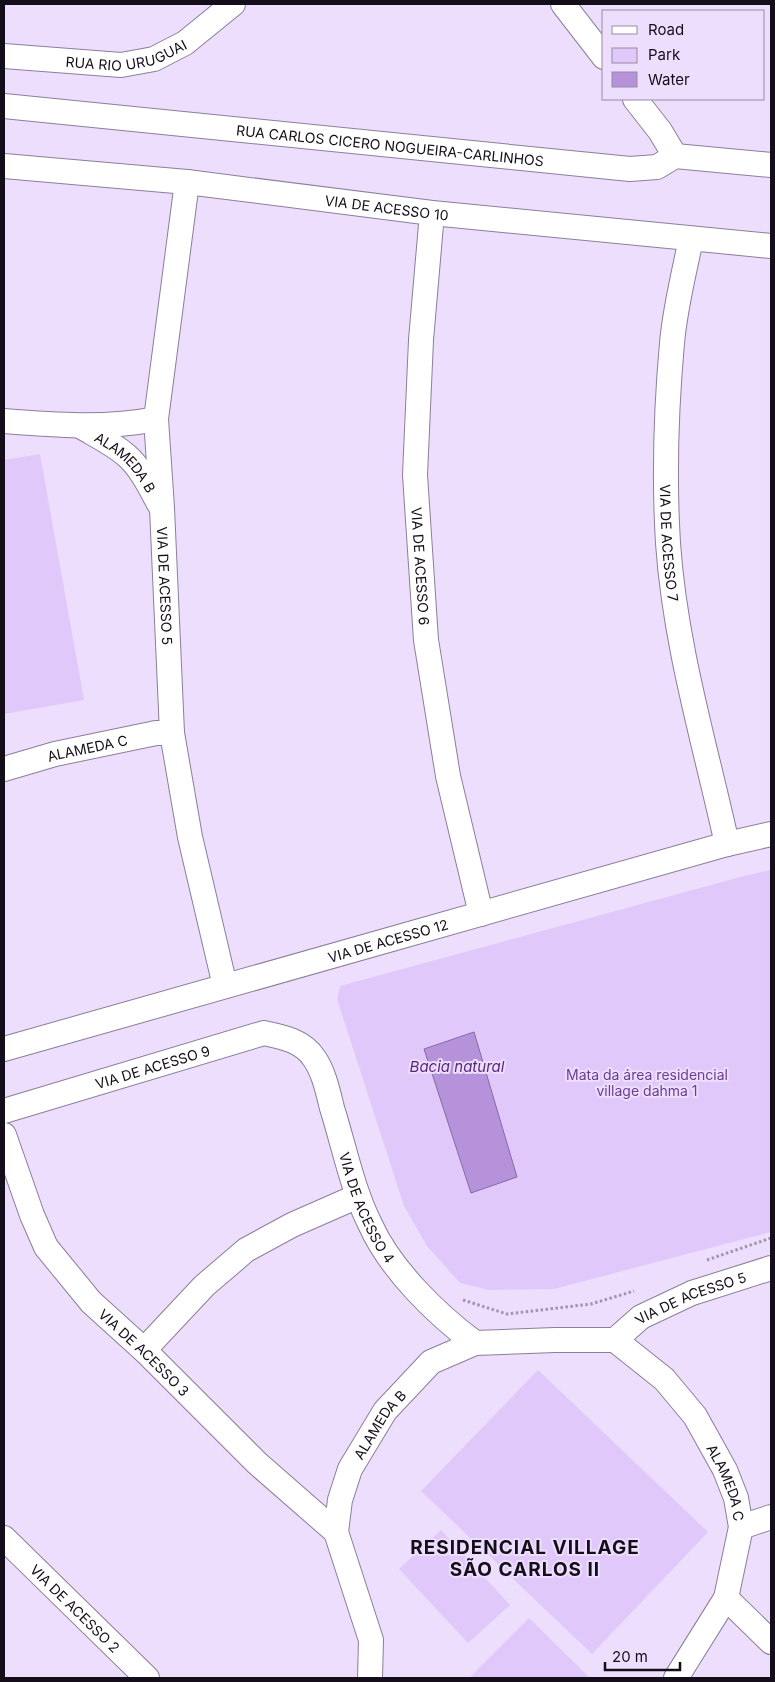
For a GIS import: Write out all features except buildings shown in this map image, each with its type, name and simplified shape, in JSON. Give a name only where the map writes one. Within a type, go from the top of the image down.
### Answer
[{"type":"street","points":[[563,4],[602,54]]},
{"type":"street","name":"RUA RIO URUGUAI","points":[[4,56],[121,65],[154,59],[185,43],[220,8]]},
{"type":"street","points":[[636,100],[660,131],[675,156],[771,165]]},
{"type":"street","name":"RUA CARLOS CICERO NOGUEIRA-CARLINHOS","points":[[4,106],[630,168],[657,167],[675,156]]},
{"type":"street","name":"VIA DE ACESSO 10","points":[[4,166],[187,182],[432,213],[771,246]]},
{"type":"street","name":"VIA DE ACESSO 5","points":[[187,182],[156,419],[172,732],[190,837],[225,986]]},
{"type":"street","name":"VIA DE ACESSO 6","points":[[432,213],[421,340],[415,474],[426,640],[448,776],[481,914]]},
{"type":"street","name":"VIA DE ACESSO 7","points":[[691,238],[672,341],[665,448],[668,544],[688,679],[727,844]]},
{"type":"street","name":"ALAMEDA B","points":[[4,421],[78,425],[130,424],[156,419]]},
{"type":"street","name":"ALAMEDA B","points":[[78,425],[127,456],[143,476],[162,508]]},
{"type":"street","name":"ALAMEDA C","points":[[4,769],[64,752],[156,733],[172,732]]},
{"type":"street","name":"VIA DE ACESSO 12","points":[[4,1049],[727,844],[771,834]]},
{"type":"street","name":"VIA DE ACESSO 9","points":[[4,1111],[264,1033],[288,1038],[300,1044]]},
{"type":"street","name":"VIA DE ACESSO 4","points":[[300,1044],[314,1057],[324,1080],[358,1196],[370,1225],[396,1267],[453,1326],[475,1343]]},
{"type":"street","name":"VIA DE ACESSO 3","points":[[4,1135],[32,1215],[46,1247],[91,1302],[144,1350],[257,1463],[336,1532]]},
{"type":"street","points":[[144,1350],[204,1286],[246,1250],[292,1225],[358,1196]]},
{"type":"street","name":"VIA DE ACESSO 5","points":[[615,1340],[641,1317],[692,1293],[771,1268]]},
{"type":"street","name":"ALAMEDA B","points":[[370,1678],[371,1640],[336,1532],[340,1500],[350,1470],[385,1411],[431,1362],[475,1343],[615,1340]]},
{"type":"street","name":"ALAMEDA C","points":[[615,1340],[664,1379],[695,1416],[725,1470],[736,1498],[741,1526],[726,1598],[676,1678]]},
{"type":"street","points":[[741,1526],[771,1517]]},
{"type":"street","name":"VIA DE ACESSO 2","points":[[4,1538],[147,1678]]},
{"type":"street","points":[[726,1598],[771,1642]]},
{"type":"path","points":[[458,1297],[506,1314],[591,1304],[632,1291]]},
{"type":"green space","points":[[40,454],[84,700],[4,714],[4,460]]},
{"type":"green space","name":"Mata da área residencial village dahma 1","points":[[771,870],[771,1232],[554,1289],[489,1290],[460,1283],[427,1246],[404,1206],[337,999],[340,986]]},
{"type":"green space","points":[[538,1370],[708,1532],[592,1654],[421,1491]]},
{"type":"green space","points":[[441,1530],[510,1605],[468,1643],[399,1569]]},
{"type":"green space","points":[[529,1618],[590,1678],[474,1678],[471,1676]]},
{"type":"water","name":"Bacia natural","points":[[474,1032],[517,1177],[471,1193],[424,1049]]},
{"type":"district","name":"RESIDENCIAL VILLAGE SÃO CARLOS II","points":[[525,1558]]}]
